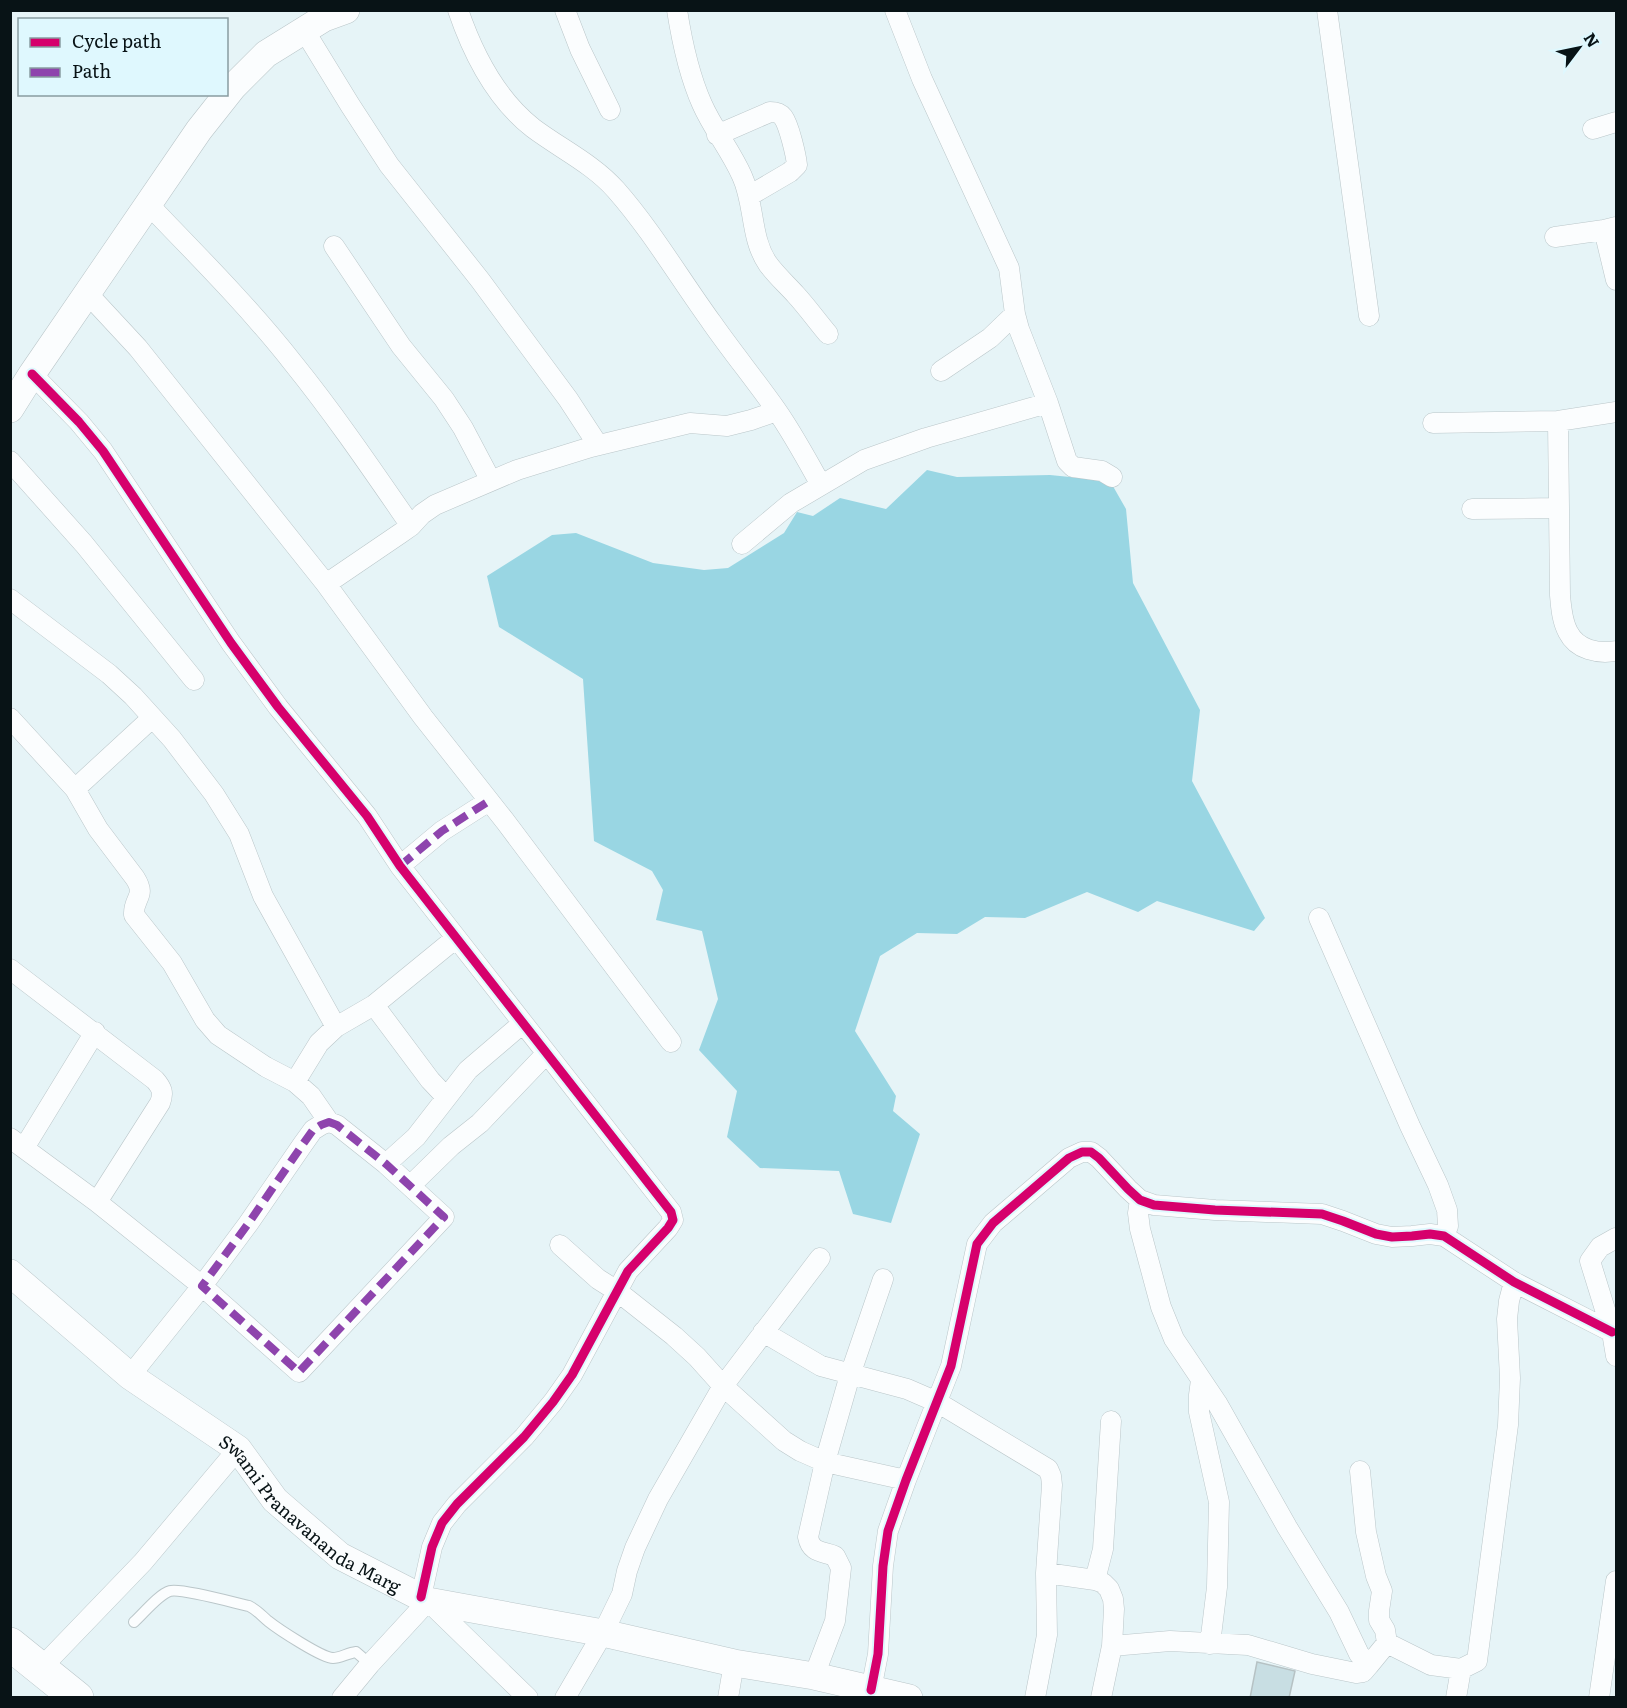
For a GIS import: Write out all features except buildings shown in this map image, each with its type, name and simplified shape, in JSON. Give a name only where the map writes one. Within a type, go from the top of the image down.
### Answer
[{"type":"highway","points":[[10,1644],[77,1698]]},
{"type":"street","points":[[228,93],[266,54],[324,18],[346,10]]},
{"type":"street","points":[[458,10],[466,35],[486,74],[508,103],[531,126],[601,174],[618,191],[643,223],[712,325],[777,411],[806,457],[820,485]]},
{"type":"street","points":[[565,10],[580,49],[610,110]]},
{"type":"street","points":[[677,10],[681,34],[701,104],[743,177],[757,238],[768,264],[828,334]]},
{"type":"street","points":[[895,10],[922,79],[1009,268],[1019,329],[1048,403],[1067,461],[1073,467],[1101,471],[1112,477]]},
{"type":"street","points":[[1327,10],[1369,316]]},
{"type":"street","points":[[304,30],[389,165],[480,280],[568,399],[598,445]]},
{"type":"street","points":[[10,409],[199,130],[226,96]]},
{"type":"street","points":[[717,135],[770,112],[776,112],[783,117],[796,155],[796,165],[790,172],[749,196]]},
{"type":"street","points":[[1593,129],[1617,122]]},
{"type":"street","points":[[148,204],[206,264],[295,364],[411,526]]},
{"type":"street","points":[[1555,237],[1610,229],[1617,280]]},
{"type":"street","points":[[334,246],[401,346],[444,399],[463,428],[491,481]]},
{"type":"street","points":[[87,293],[138,348],[326,584],[423,717],[671,1042]]},
{"type":"street","points":[[941,371],[990,338],[1015,314]]},
{"type":"street","points":[[32,374],[80,422],[103,452],[231,643],[278,707],[367,816],[400,866],[671,1212],[673,1220],[628,1271],[572,1375],[553,1402],[524,1437],[457,1504],[442,1523],[432,1547],[424,1599],[342,1698]]},
{"type":"street","points":[[742,544],[791,503],[864,460],[926,438],[1048,403]]},
{"type":"street","points":[[326,584],[411,526],[435,505],[517,470],[598,445],[690,423],[727,426],[777,411]]},
{"type":"street","points":[[1433,423],[1558,421],[1617,412]]},
{"type":"street","points":[[1558,421],[1560,595],[1563,619],[1568,632],[1577,643],[1587,649],[1605,653],[1617,651]]},
{"type":"street","points":[[10,461],[84,544],[194,680]]},
{"type":"street","points":[[1472,509],[1559,508]]},
{"type":"street","points":[[10,598],[109,674],[172,739],[214,794],[239,834],[263,896],[336,1027]]},
{"type":"street","points":[[10,718],[75,789],[98,829],[140,886],[140,895],[134,905],[134,915],[172,963],[205,1020],[218,1035],[266,1067],[295,1082],[311,1096],[329,1122],[337,1125],[386,1164],[444,1217],[299,1372],[202,1286],[97,1202],[17,1143],[95,1032]]},
{"type":"street","points":[[75,789],[152,718]]},
{"type":"street","points":[[400,866],[442,831],[489,801]]},
{"type":"street","points":[[1318,918],[1438,1185],[1447,1210],[1448,1226],[1444,1236]]},
{"type":"street","points":[[295,1082],[319,1043],[336,1027],[374,1005],[456,938]]},
{"type":"street","points":[[13,978],[95,1032],[155,1080],[161,1088],[163,1095],[160,1103],[97,1202]]},
{"type":"street","points":[[374,1005],[430,1080],[446,1097]]},
{"type":"street","points":[[386,1164],[416,1137],[468,1070],[523,1023]]},
{"type":"street","points":[[410,1186],[451,1146],[480,1123],[546,1054]]},
{"type":"street","points":[[130,1376],[202,1286],[308,1137],[321,1125],[329,1122]]},
{"type":"street","points":[[872,1690],[878,1654],[888,1531],[951,1366],[977,1244],[993,1223],[1069,1158],[1082,1152],[1091,1152],[1140,1200],[1154,1204],[1215,1210],[1322,1214],[1376,1234],[1392,1237],[1430,1234],[1444,1236],[1514,1282],[1612,1332]]},
{"type":"street","points":[[1140,1200],[1138,1213],[1140,1229],[1161,1307],[1174,1339],[1216,1403],[1339,1612],[1359,1654],[1369,1665]]},
{"type":"street","points":[[1617,1238],[1600,1247],[1590,1262],[1612,1332],[1617,1356]]},
{"type":"street","points":[[560,1245],[598,1280],[617,1291],[681,1343],[723,1386],[784,1441],[825,1462],[906,1480]]},
{"type":"street","points":[[566,1698],[622,1594],[627,1571],[658,1498],[723,1386],[820,1258]]},
{"type":"street","name":"Swami Pranavananda Marg","points":[[10,1273],[130,1376],[238,1449],[275,1500],[340,1556],[424,1599],[603,1633],[734,1663],[814,1676],[909,1698]]},
{"type":"street","points":[[814,1676],[835,1621],[841,1568],[835,1556],[813,1549],[808,1537],[825,1462],[850,1375],[883,1279]]},
{"type":"street","points":[[1387,1643],[1431,1665],[1461,1669],[1477,1661],[1508,1425],[1510,1378],[1507,1319],[1514,1282]]},
{"type":"street","points":[[763,1332],[821,1366],[907,1389],[937,1402],[1048,1469],[1052,1476],[1052,1485],[1046,1573],[1047,1635],[1035,1698]]},
{"type":"street","points":[[1201,1380],[1199,1412],[1219,1502],[1217,1587],[1210,1644]]},
{"type":"street","points":[[1095,1580],[1103,1549],[1111,1421]]},
{"type":"street","points":[[41,1668],[143,1562],[238,1449]]},
{"type":"street","points":[[1360,1471],[1366,1532],[1376,1576],[1382,1591],[1379,1620],[1387,1643]]},
{"type":"street","points":[[1046,1573],[1103,1583],[1113,1599],[1112,1646],[1101,1698]]},
{"type":"street","points":[[1599,1698],[1617,1581]]},
{"type":"street","points":[[424,1599],[528,1698]]},
{"type":"street","points":[[1112,1646],[1170,1641],[1248,1645],[1312,1664],[1356,1673],[1363,1672],[1387,1643]]},
{"type":"street","points":[[728,1698],[734,1663]]},
{"type":"street","points":[[1456,1698],[1461,1669]]},
{"type":"lane","points":[[134,1622],[164,1594],[172,1590],[186,1592],[249,1606],[259,1611],[268,1621],[325,1657],[338,1658],[346,1653],[356,1652],[370,1664]]},
{"type":"water","points":[[927,470],[957,477],[1050,475],[1110,481],[1126,509],[1133,583],[1200,710],[1192,781],[1265,918],[1254,931],[1157,901],[1138,912],[1087,892],[1025,918],[985,917],[957,934],[917,933],[880,956],[855,1031],[896,1096],[893,1111],[920,1134],[891,1223],[853,1214],[839,1171],[760,1168],[727,1137],[737,1091],[699,1050],[718,999],[702,931],[656,920],[663,890],[652,871],[594,841],[583,679],[499,627],[487,576],[552,535],[576,533],[653,563],[704,570],[728,568],[784,533],[797,512],[813,516],[840,498],[886,509]]},
{"type":"marked path","points":[[400,866],[442,831],[489,801]]},
{"type":"marked path","points":[[329,1122],[337,1125],[386,1164],[444,1217],[299,1372],[202,1286],[313,1130],[329,1122]]},
{"type":"cycle path","points":[[32,374],[79,422],[103,451],[231,643],[278,707],[367,816],[400,866],[671,1212],[673,1220],[628,1271],[572,1375],[553,1402],[524,1437],[457,1504],[442,1523],[432,1547],[421,1597]]},
{"type":"cycle path","points":[[871,1690],[878,1654],[883,1566],[888,1531],[951,1366],[977,1244],[993,1223],[1069,1158],[1082,1152],[1091,1152],[1140,1200],[1154,1205],[1322,1214],[1376,1234],[1392,1237],[1430,1234],[1444,1236],[1514,1282],[1612,1332]]}]
